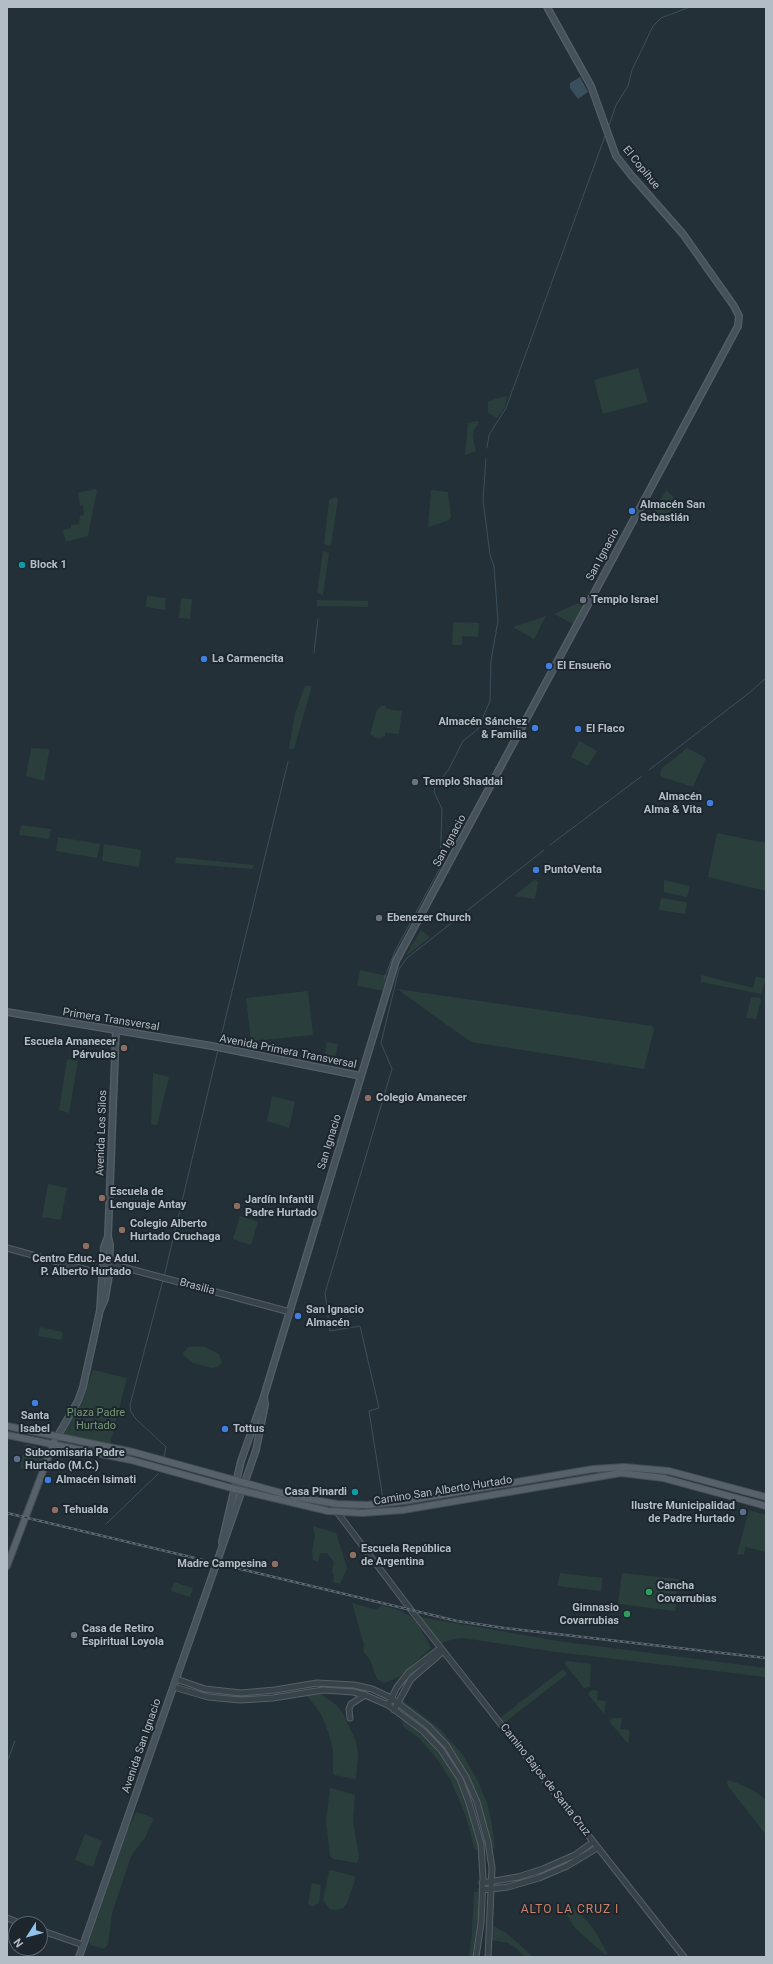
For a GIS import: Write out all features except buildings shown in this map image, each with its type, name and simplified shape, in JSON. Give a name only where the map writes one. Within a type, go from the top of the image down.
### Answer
[{"type":"main road","name":"El Copihue","points":[[547,7],[591,86],[616,156],[677,226],[734,306],[739,316],[737,329]]},
{"type":"main road","name":"San Ignacio","points":[[264,1396],[360,1076],[398,956],[737,329]]},
{"type":"main road","name":"Primera Transversal","points":[[7,1012],[217,1047]]},
{"type":"main road","name":"Avenida Los Silos","points":[[57,1437],[78,1401],[81,1392],[100,1310],[106,1275],[106,1263],[110,1245],[108,1236],[116,1030]]},
{"type":"main road","name":"Avenida Primera Transversal","points":[[217,1047],[360,1076]]},
{"type":"main road","name":"Avenida San Ignacio","points":[[79,1957],[174,1687],[222,1542],[236,1480],[260,1404],[264,1396]]},
{"type":"main road","name":"Avenida San Ignacio","points":[[222,1542],[231,1522],[257,1444],[266,1403],[264,1396]]},
{"type":"main road","name":"Camino San Alberto Hurtado","points":[[7,1426],[133,1452],[318,1502],[367,1505],[405,1502],[593,1469],[640,1467],[676,1472],[766,1497]]},
{"type":"main road","name":"Camino San Alberto Hurtado","points":[[7,1435],[131,1460],[235,1489],[312,1508],[337,1512],[377,1512],[403,1510],[621,1474],[663,1478],[766,1506]]},
{"type":"main road","points":[[7,1566],[57,1437]]},
{"type":"street","points":[[7,1248],[106,1275]]},
{"type":"street","name":"Brasilia","points":[[106,1263],[290,1312]]},
{"type":"street","name":"Camino Bajos de Santa Cruz","points":[[337,1512],[442,1650],[684,1957]]},
{"type":"street","points":[[388,1705],[400,1682],[413,1667],[438,1650],[442,1650]]},
{"type":"street","points":[[394,1710],[415,1674],[440,1654],[442,1650]]},
{"type":"street","points":[[176,1680],[198,1687],[223,1692],[253,1693],[312,1684],[336,1683],[365,1687],[398,1702],[421,1720],[441,1739],[462,1769],[473,1793],[488,1842],[491,1855],[488,1957]]},
{"type":"street","points":[[174,1687],[197,1694],[222,1699],[254,1700],[323,1690],[346,1691],[365,1695],[388,1705],[429,1737],[446,1757],[460,1779],[481,1844],[482,1890],[479,1943],[476,1957]]},
{"type":"street","points":[[222,1699],[223,1692]]},
{"type":"street","points":[[253,1693],[254,1700]]},
{"type":"street","points":[[350,1718],[349,1710],[351,1704],[365,1695]]},
{"type":"street","points":[[416,1726],[421,1720]]},
{"type":"street","points":[[466,1795],[473,1793]]},
{"type":"street","points":[[482,1883],[518,1877],[543,1869],[570,1857],[593,1842]]},
{"type":"street","points":[[482,1890],[518,1884],[539,1878],[573,1863],[597,1848]]},
{"type":"street","points":[[570,1857],[573,1860],[573,1863]]},
{"type":"street","points":[[518,1877],[518,1884]]},
{"type":"street","points":[[480,1923],[489,1923]]},
{"type":"street","points":[[48,1933],[83,1945]]},
{"type":"street","points":[[479,1943],[488,1944]]},
{"type":"green space","points":[[638,368],[648,402],[603,414],[594,380]]},
{"type":"green space","points":[[507,396],[505,407],[497,418],[488,413],[488,401]]},
{"type":"green space","points":[[477,421],[479,423],[474,430],[473,437],[476,451],[465,455],[468,423]]},
{"type":"green space","points":[[95,489],[97,490],[88,536],[66,542],[63,530],[71,528],[71,525],[79,524],[80,516],[84,515],[83,505],[80,506],[78,493]]},
{"type":"green space","points":[[431,490],[448,492],[451,517],[449,520],[428,527]]},
{"type":"green space","points":[[666,490],[679,502],[663,519],[654,512]]},
{"type":"green space","points":[[336,497],[338,499],[331,546],[324,544],[329,500]]},
{"type":"green space","points":[[323,551],[329,553],[323,595],[317,593]]},
{"type":"green space","points":[[147,596],[166,598],[165,610],[146,607]]},
{"type":"green space","points":[[181,598],[192,599],[190,619],[179,618]]},
{"type":"green space","points":[[317,600],[368,601],[368,607],[317,606]]},
{"type":"green space","points":[[578,603],[585,607],[575,625],[554,614]]},
{"type":"green space","points":[[546,616],[534,639],[513,627]]},
{"type":"green space","points":[[453,622],[479,623],[478,637],[462,636],[462,645],[452,645]]},
{"type":"green space","points":[[305,686],[312,686],[294,749],[291,749],[289,748],[295,714]]},
{"type":"green space","points":[[381,706],[385,706],[387,709],[402,711],[399,734],[385,733],[385,736],[379,739],[370,734],[377,710]]},
{"type":"green space","points":[[579,741],[597,751],[588,766],[571,757]]},
{"type":"green space","points":[[31,748],[48,749],[49,751],[44,781],[26,776]]},
{"type":"green space","points":[[687,748],[706,758],[693,787],[660,775],[661,769]]},
{"type":"green space","points":[[21,825],[51,829],[49,839],[19,835]]},
{"type":"green space","points":[[717,833],[766,843],[766,891],[708,877]]},
{"type":"green space","points":[[58,837],[100,844],[97,858],[56,851]]},
{"type":"green space","points":[[104,844],[141,850],[139,867],[102,861]]},
{"type":"green space","points":[[176,857],[254,865],[252,869],[175,863]]},
{"type":"green space","points":[[534,880],[538,881],[535,899],[514,896]]},
{"type":"green space","points":[[664,880],[690,886],[687,897],[664,892]]},
{"type":"green space","points":[[661,898],[686,902],[685,914],[659,910]]},
{"type":"green space","points":[[421,930],[430,937],[405,957]]},
{"type":"green space","points":[[360,970],[388,976],[385,991],[357,986]]},
{"type":"green space","points":[[701,975],[753,988],[756,976],[766,979],[761,994],[701,982]]},
{"type":"green space","points":[[397,989],[652,1026],[654,1030],[644,1069],[471,1042]]},
{"type":"green space","points":[[308,991],[313,1035],[251,1041],[246,998]]},
{"type":"green space","points":[[751,998],[760,998],[761,1001],[756,1019],[746,1018]]},
{"type":"green space","points":[[327,1042],[338,1044],[334,1064],[323,1062]]},
{"type":"green space","points":[[67,1059],[78,1061],[69,1113],[59,1110]]},
{"type":"green space","points":[[153,1073],[169,1077],[157,1125],[151,1124]]},
{"type":"green space","points":[[272,1096],[295,1102],[289,1128],[267,1121]]},
{"type":"green space","points":[[48,1184],[67,1188],[61,1220],[42,1217]]},
{"type":"green space","points":[[240,1216],[258,1222],[251,1245],[233,1239]]},
{"type":"green space","points":[[40,1327],[63,1332],[61,1340],[38,1336]]},
{"type":"green space","points":[[188,1347],[205,1347],[219,1354],[222,1363],[217,1367],[211,1368],[193,1363],[184,1356],[183,1353]]},
{"type":"green space","name":"Plaza Padre Hurtado","points":[[93,1370],[127,1378],[110,1444],[63,1435],[83,1401]]},
{"type":"green space","points":[[25,1444],[43,1448],[44,1460],[37,1472],[20,1468]]},
{"type":"green space","points":[[749,1510],[766,1515],[766,1552],[745,1547],[744,1555],[737,1554]]},
{"type":"green space","points":[[313,1526],[336,1533],[347,1568],[340,1584],[333,1582],[334,1576],[332,1571],[334,1562],[327,1553],[320,1553],[318,1562],[313,1560],[312,1551],[315,1536]]},
{"type":"green space","points":[[560,1573],[603,1578],[601,1591],[557,1586]]},
{"type":"green space","name":"Cancha Covarrubias","points":[[622,1573],[679,1579],[675,1611],[618,1604]]},
{"type":"green space","points":[[174,1582],[193,1588],[190,1597],[171,1591]]},
{"type":"green space","points":[[352,1603],[376,1610],[382,1605],[401,1611],[410,1616],[419,1625],[431,1648],[399,1677],[384,1683],[377,1679],[370,1660],[363,1651],[364,1645]]},
{"type":"green space","points":[[420,1617],[558,1641],[766,1668],[766,1677],[556,1652],[463,1638],[453,1639],[440,1644]]},
{"type":"green space","points":[[567,1661],[591,1664],[590,1687],[584,1688],[564,1663]]},
{"type":"green space","points":[[563,1669],[567,1674],[504,1723],[500,1718]]},
{"type":"green space","points":[[590,1691],[598,1691],[597,1700],[606,1701],[604,1714],[588,1694]]},
{"type":"green space","points":[[321,1694],[335,1704],[343,1713],[356,1742],[358,1756],[356,1778],[354,1779],[334,1775],[333,1750],[328,1731],[321,1714],[307,1696]]},
{"type":"green space","points":[[402,1700],[439,1728],[463,1755],[478,1781],[487,1803],[492,1824],[495,1848],[492,1849],[478,1798],[450,1747],[425,1720],[401,1702]]},
{"type":"green space","points":[[613,1718],[622,1718],[620,1729],[630,1730],[628,1744],[609,1721]]},
{"type":"green space","points":[[402,1720],[416,1730],[436,1750],[456,1779],[468,1808],[480,1850],[475,1850],[465,1814],[450,1779],[437,1759],[419,1738],[403,1726]]},
{"type":"green space","points":[[729,1780],[753,1790],[766,1800],[766,1835],[728,1786],[727,1782]]},
{"type":"green space","points":[[332,1788],[355,1795],[353,1821],[359,1856],[357,1863],[333,1859],[330,1856],[326,1820],[330,1789]]},
{"type":"green space","points":[[136,1812],[152,1817],[153,1820],[145,1838],[130,1859],[112,1913],[108,1944],[104,1949],[89,1943],[127,1831]]},
{"type":"green space","points":[[85,1834],[102,1841],[93,1867],[75,1860]]},
{"type":"green space","points":[[331,1870],[354,1876],[355,1880],[347,1903],[343,1908],[336,1910],[330,1909],[323,1900],[329,1871]]},
{"type":"green space","points":[[312,1883],[321,1885],[319,1903],[312,1907],[308,1904]]},
{"type":"green space","points":[[474,1892],[479,1892],[478,1915],[473,1957],[469,1957],[472,1933]]},
{"type":"green space","points":[[567,1903],[580,1913],[593,1928],[608,1954],[605,1955],[574,1927],[563,1908]]},
{"type":"green space","points":[[492,1925],[509,1935],[533,1957],[525,1957],[516,1948],[508,1943],[491,1940]]},
{"type":"water","points":[[580,77],[588,92],[578,99],[570,88],[570,83]]},
{"type":"waterway","points":[[608,128],[616,105],[628,86],[632,70],[653,26],[661,18],[690,7]]},
{"type":"waterway","points":[[487,448],[489,435],[506,408],[605,136]]},
{"type":"waterway","points":[[384,979],[395,951],[440,868],[442,809],[434,792],[435,787],[449,769],[463,741],[478,729],[490,701],[491,660],[498,621],[494,566],[490,555],[483,500],[486,459]]},
{"type":"waterway","points":[[314,653],[318,619]]},
{"type":"waterway","points":[[649,770],[749,693],[766,678]]},
{"type":"waterway","points":[[219,1045],[288,762]]},
{"type":"waterway","points":[[550,845],[642,776]]},
{"type":"waterway","points":[[383,1499],[369,1411],[379,1408],[360,1326],[330,1331],[325,1293],[392,1069],[381,1043],[399,969],[407,958],[544,850]]},
{"type":"waterway","points":[[164,1277],[218,1050]]},
{"type":"waterway","points":[[163,1280],[130,1405],[131,1412],[136,1419],[166,1447],[164,1457]]},
{"type":"waterway","points":[[106,1524],[158,1474]]},
{"type":"waterway","points":[[7,1762],[15,1741]]},
{"type":"railway","points":[[7,1513],[457,1621],[504,1628],[766,1658]]},
{"type":"place","name":"Almacén San Sebastián","points":[[632,511]]},
{"type":"place","name":"Block 1","points":[[22,565]]},
{"type":"place","name":"Templo Israel","points":[[583,600]]},
{"type":"place","name":"La Carmencita","points":[[204,659]]},
{"type":"place","name":"El Ensueño","points":[[549,666]]},
{"type":"place","name":"Almacén Sánchez & Familia","points":[[535,728]]},
{"type":"place","name":"El Flaco","points":[[578,729]]},
{"type":"place","name":"Templo Shaddai","points":[[415,782]]},
{"type":"place","name":"Almacén Alma & Vita","points":[[710,803]]},
{"type":"place","name":"PuntoVenta","points":[[536,870]]},
{"type":"place","name":"Ebenezer Church","points":[[379,918]]},
{"type":"place","name":"Escuela Amanecer Párvulos","points":[[124,1048]]},
{"type":"place","name":"Colegio Amanecer","points":[[368,1098]]},
{"type":"place","name":"Escuela de Lenguaje Antay","points":[[102,1198]]},
{"type":"place","name":"Jardín Infantil Padre Hurtado","points":[[237,1206]]},
{"type":"place","name":"Colegio Alberto Hurtado Cruchaga","points":[[122,1230]]},
{"type":"place","name":"Centro Educ. De Adul. P. Alberto Hurtado","points":[[86,1246]]},
{"type":"place","name":"San Ignacio Almacén","points":[[298,1316]]},
{"type":"place","name":"Santa Isabel","points":[[35,1403]]},
{"type":"place","name":"Tottus","points":[[225,1429]]},
{"type":"place","name":"Subcomisaria Padre Hurtado (M.C.)","points":[[17,1459]]},
{"type":"place","name":"Almacén Isimati","points":[[48,1480]]},
{"type":"place","name":"Casa Pinardi","points":[[355,1492]]},
{"type":"place","name":"Tehualda","points":[[55,1510]]},
{"type":"place","name":"Ilustre Municipalidad de Padre Hurtado","points":[[743,1512]]},
{"type":"place","name":"Escuela República de Argentina","points":[[353,1555]]},
{"type":"place","name":"Madre Campesina","points":[[275,1564]]},
{"type":"place","name":"Cancha Covarrubias","points":[[649,1592]]},
{"type":"place","name":"Gimnasio Covarrubias","points":[[627,1614]]},
{"type":"place","name":"Casa de Retiro Espiritual Loyola","points":[[74,1635]]},
{"type":"district","name":"ALTO LA CRUZ I","points":[[570,1910]]}]
